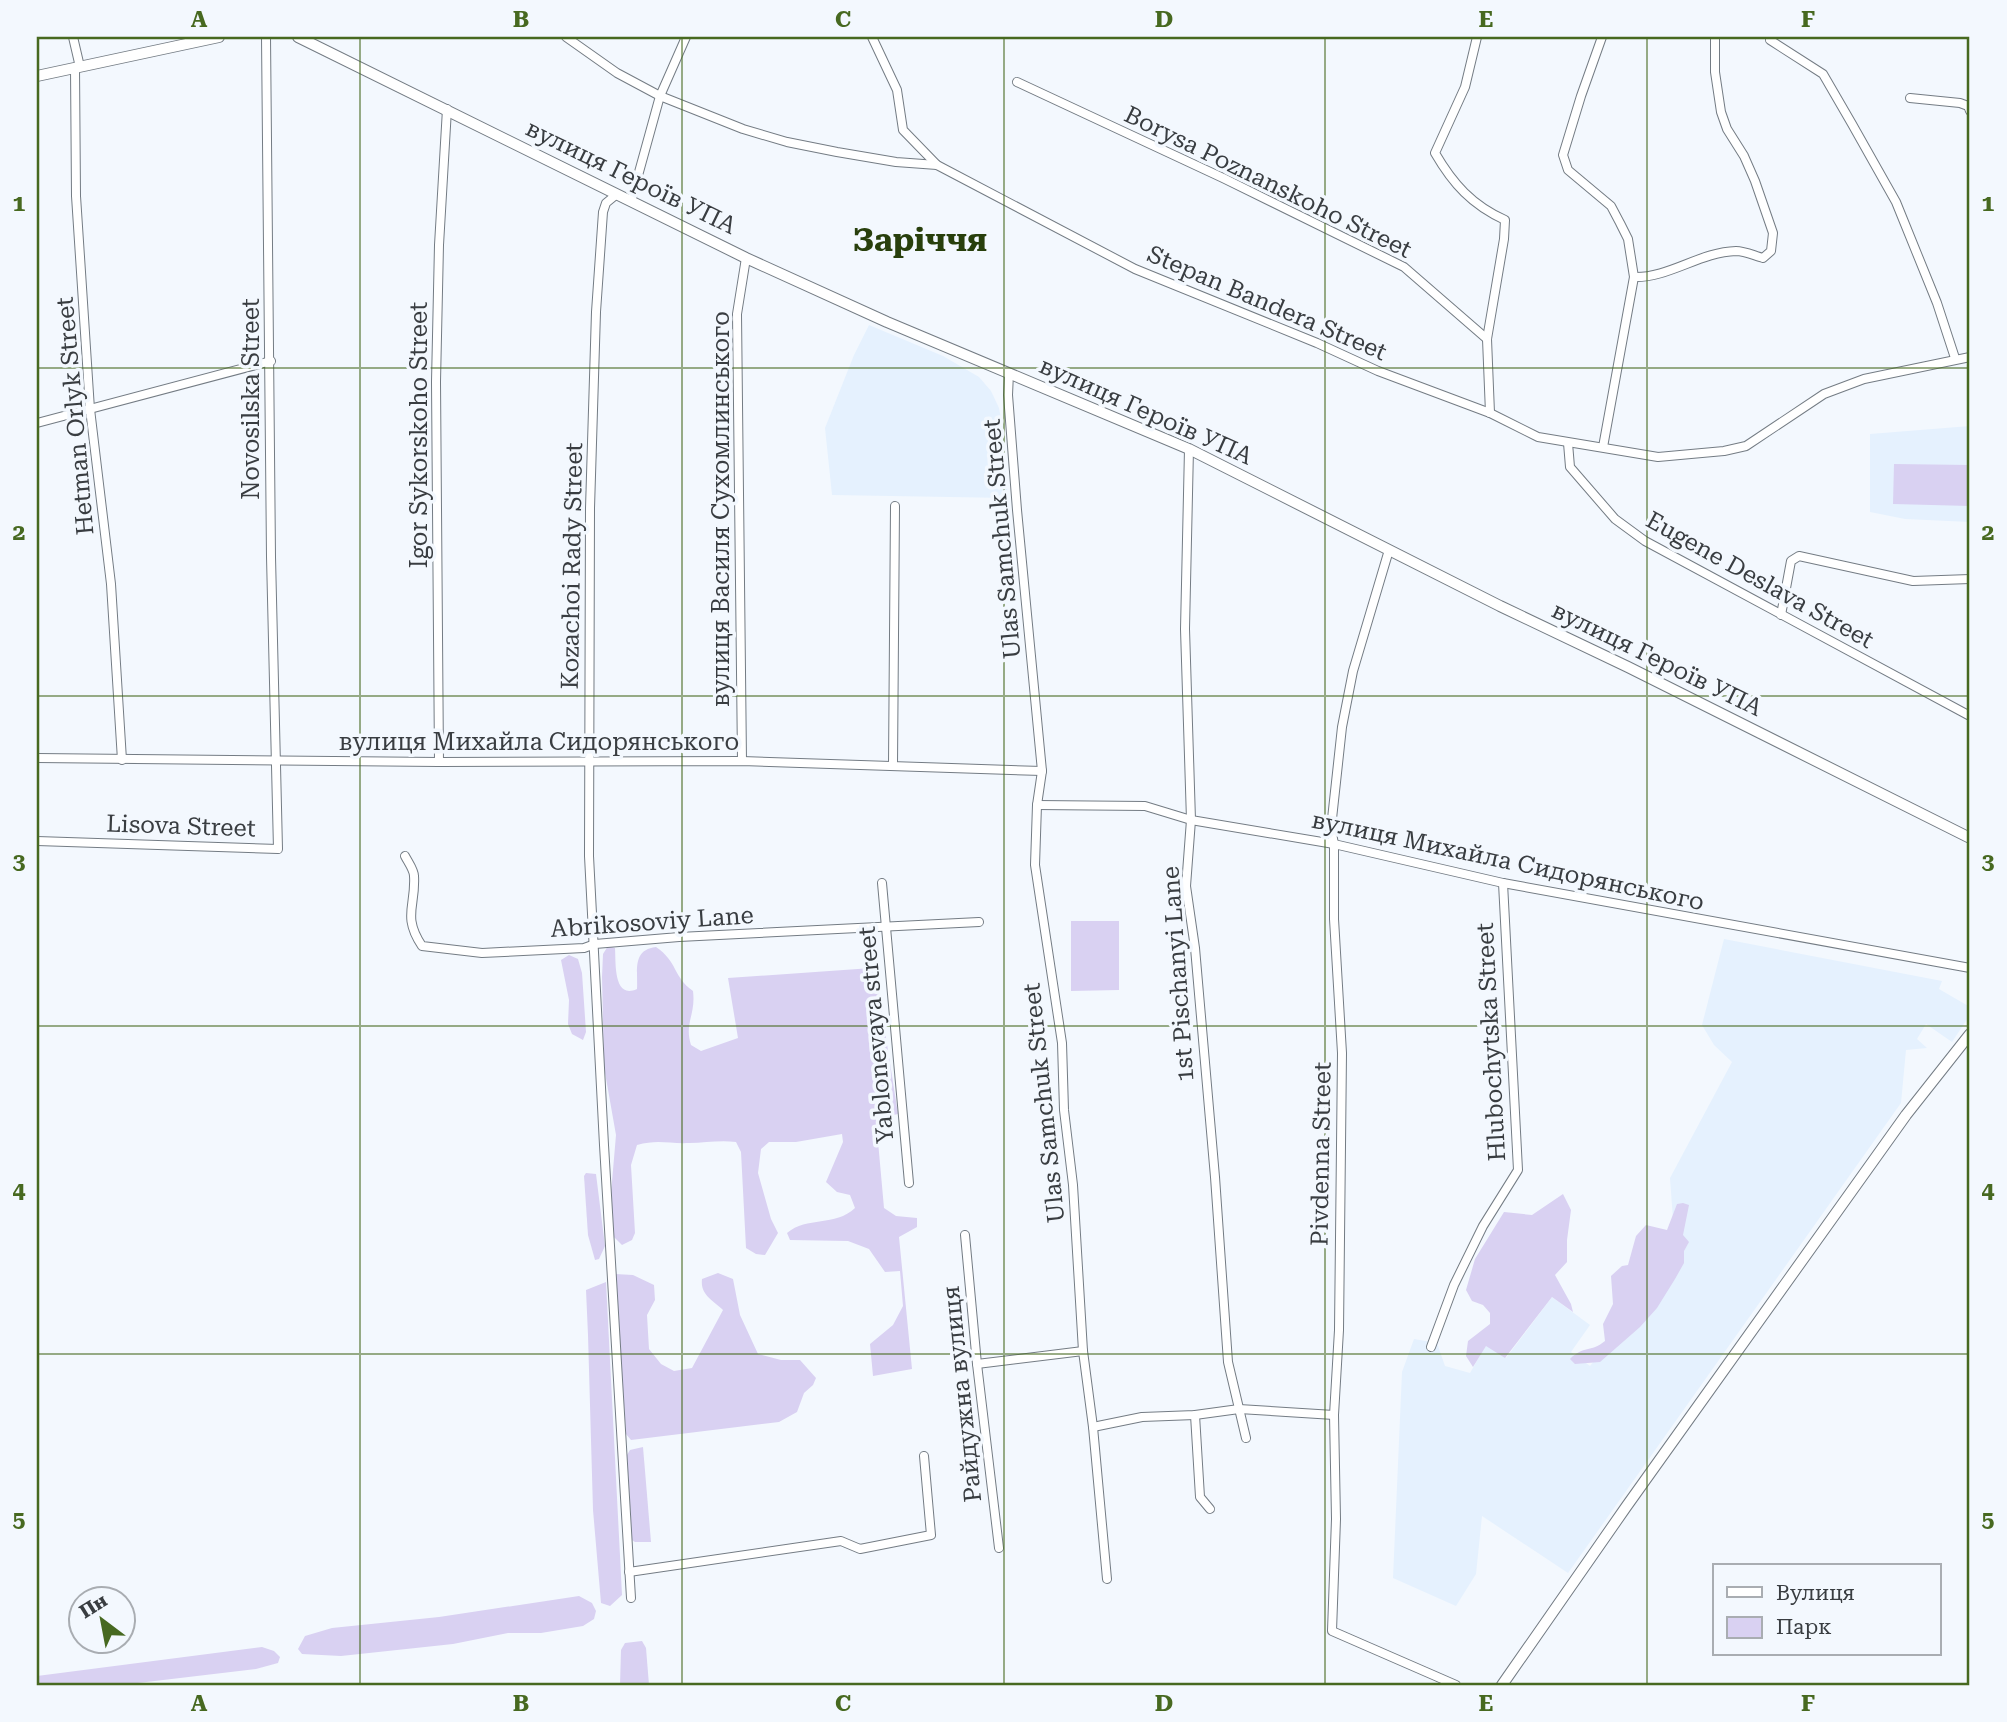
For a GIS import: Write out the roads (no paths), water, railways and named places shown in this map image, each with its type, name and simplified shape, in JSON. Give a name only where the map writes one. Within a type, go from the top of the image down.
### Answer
[{"type":"street","name":"Hetman Orlyk Street","points":[[73,37],[78,67],[76,196],[90,409],[111,584],[121,760]]},
{"type":"street","points":[[37,76],[219,37]]},
{"type":"street","name":"Novosilska Street","points":[[266,37],[271,557],[276,761]]},
{"type":"street","name":"вулиця Героїв УПА","points":[[298,37],[746,258],[887,322],[1189,449],[1970,838]]},
{"type":"street","name":"Stepan Bandera Street","points":[[566,37],[617,73],[660,96],[743,129],[787,142],[896,162],[937,165],[1135,269],[1317,343],[1378,371],[1490,413],[1538,437],[1658,457],[1693,455],[1746,446],[1824,394],[1864,379],[1970,357]]},
{"type":"street","points":[[631,201],[660,96],[686,37]]},
{"type":"street","points":[[872,37],[897,90],[903,130],[937,165]]},
{"type":"street","points":[[1477,37],[1465,87],[1435,153],[1451,180],[1460,189],[1490,213],[1505,220],[1487,339],[1490,413]]},
{"type":"street","points":[[1602,37],[1563,155],[1568,170],[1611,206],[1628,239],[1634,277],[1603,447]]},
{"type":"street","points":[[1634,277],[1649,278],[1716,254],[1738,251],[1763,258],[1771,251],[1773,233],[1755,181],[1744,156],[1727,129],[1721,112],[1715,72],[1715,37]]},
{"type":"street","points":[[1770,40],[1823,74],[1896,202],[1937,303],[1955,358]]},
{"type":"street","name":"Borysa Poznanskoho Street","points":[[1017,82],[1223,178],[1404,267],[1487,339]]},
{"type":"street","points":[[1910,98],[1960,103],[1968,106],[1970,111]]},
{"type":"street","name":"Igor Sykorskoho Street","points":[[439,762],[436,382],[439,245],[447,109]]},
{"type":"street","name":"Kozachoi Rady Street","points":[[617,194],[606,203],[603,212],[596,312],[590,508],[589,856],[631,1598]]},
{"type":"street","name":"вулиця Василя Сухомлинського","points":[[742,761],[737,314],[746,258]]},
{"type":"street","points":[[37,423],[271,361]]},
{"type":"street","name":"Ulas Samchuk Street","points":[[1009,373],[1017,510],[1042,771],[1037,805],[1035,865],[1062,1042],[1064,1110],[1073,1185],[1083,1350],[1107,1579]]},
{"type":"street","name":"Eugene Deslava Street","points":[[1568,443],[1570,467],[1615,519],[1645,541],[1970,716]]},
{"type":"street","name":"1st Pischanyi Lane","points":[[1189,449],[1185,629],[1191,820],[1186,886],[1195,948],[1228,1362],[1246,1438]]},
{"type":"street","points":[[893,765],[895,506]]},
{"type":"street","name":"Pivdenna Street","points":[[1388,550],[1353,671],[1342,727],[1331,828],[1334,844],[1334,919],[1342,1054],[1332,1631],[1456,1685]]},
{"type":"street","points":[[1781,615],[1791,561],[1799,556],[1913,581],[1970,579]]},
{"type":"street","name":"вулиця Михайла Сидорянського","points":[[37,758],[439,762],[742,761],[1042,771]]},
{"type":"street","name":"Lisova Street","points":[[37,841],[278,849],[276,761]]},
{"type":"street","name":"вулиця Михайла Сидорянського","points":[[1037,805],[1145,806],[1191,820],[1334,844],[1503,883],[1970,968]]},
{"type":"street","name":"Abrikosoviy Lane","points":[[405,856],[414,874],[410,913],[413,933],[422,946],[482,953],[979,922]]},
{"type":"street","name":"Yablonevaya street","points":[[882,883],[909,1183]]},
{"type":"street","name":"Hlubochytska Street","points":[[1431,1347],[1454,1285],[1483,1226],[1518,1170],[1503,883]]},
{"type":"street","points":[[1503,1685],[1626,1507],[1890,1137],[1970,1034]]},
{"type":"street","name":"Райдужна вулиця","points":[[965,1236],[976,1364],[999,1548]]},
{"type":"street","points":[[976,1364],[1083,1350]]},
{"type":"street","points":[[1093,1427],[1142,1417],[1195,1415],[1239,1409],[1335,1415]]},
{"type":"street","points":[[1195,1415],[1200,1497],[1210,1509]]},
{"type":"street","points":[[629,1572],[841,1541],[860,1549],[931,1535],[924,1456]]},
{"type":"district","name":"Заріччя","points":[[920,240]]}]
